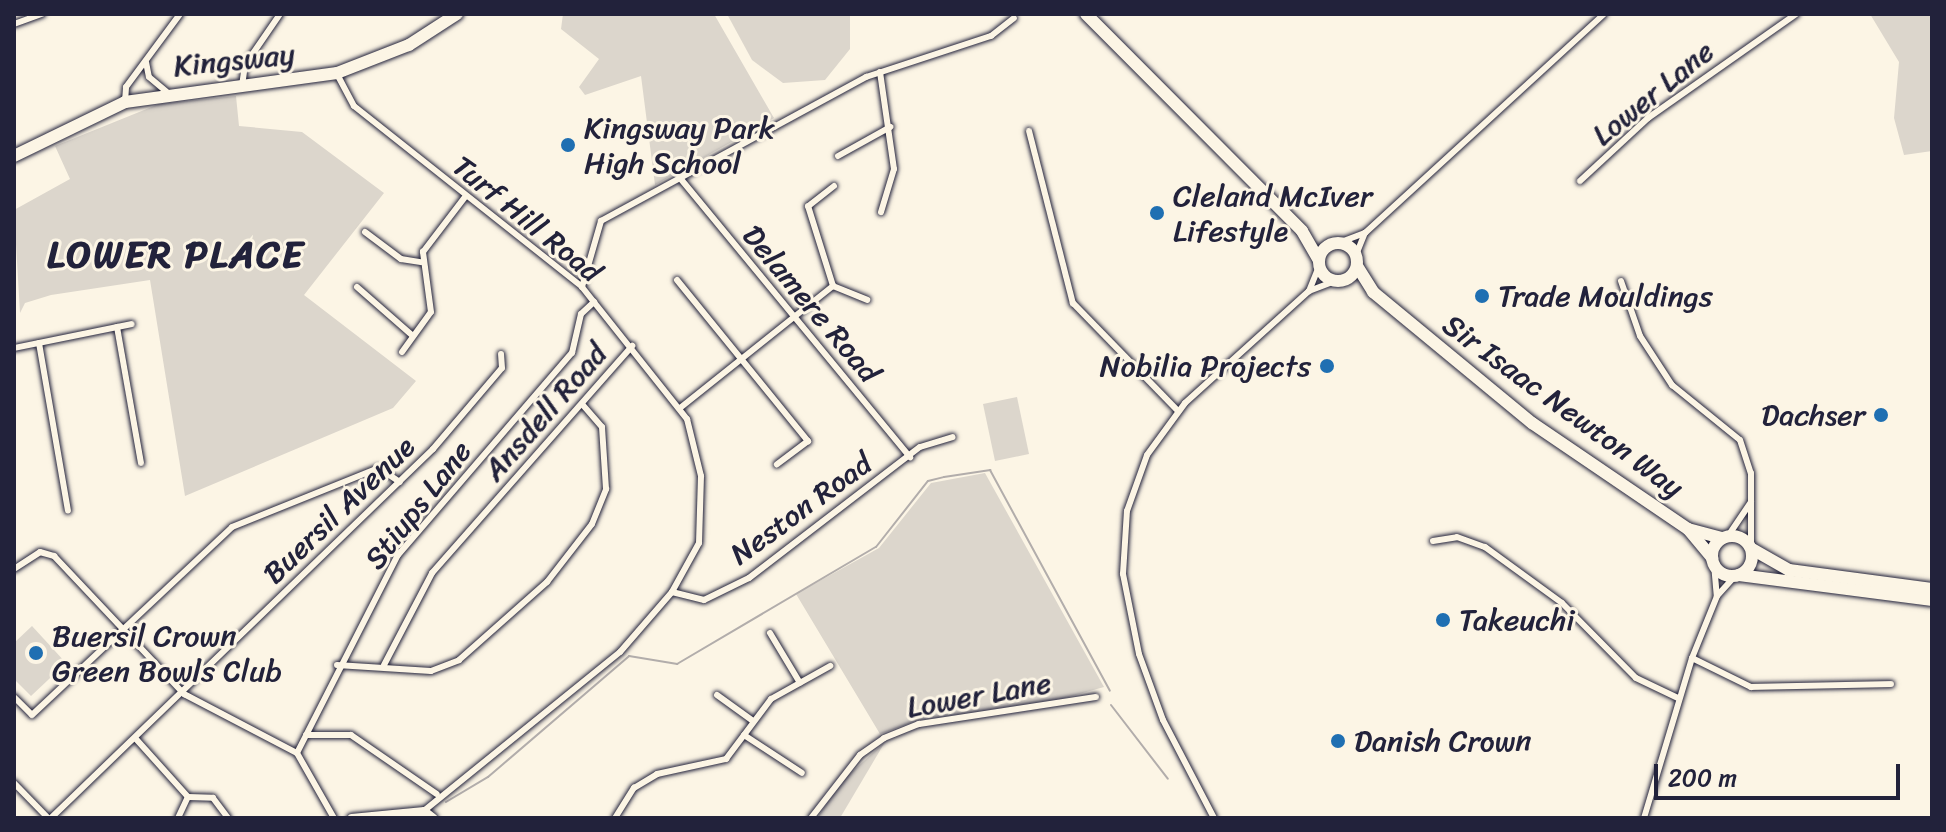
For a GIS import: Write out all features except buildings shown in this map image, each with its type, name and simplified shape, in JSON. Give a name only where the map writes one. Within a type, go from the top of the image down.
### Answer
[{"type":"highway","name":"Kingsway","points":[[14,156],[125,102],[167,92],[337,73],[409,45],[457,14]]},
{"type":"highway","points":[[1086,14],[1302,231],[1319,263],[1340,280],[1357,260]]},
{"type":"highway","points":[[1302,231],[1336,243],[1319,263]]},
{"type":"highway","name":"Sir Isaac Newton Way","points":[[1336,243],[1357,260],[1373,292]]},
{"type":"highway","name":"Sir Isaac Newton Way","points":[[1340,280],[1373,292],[1532,423],[1688,529],[1713,561]]},
{"type":"highway","name":"Sir Isaac Newton Way","points":[[1688,529],[1725,537],[1751,548]]},
{"type":"highway","points":[[1725,537],[1713,561],[1737,576],[1932,600]]},
{"type":"highway","points":[[1737,576],[1751,565],[1751,548]]},
{"type":"highway","points":[[1751,548],[1789,570],[1932,589]]},
{"type":"main road","points":[[351,818],[428,815]]},
{"type":"street","points":[[18,20],[42,14]]},
{"type":"street","points":[[125,102],[126,87],[180,14]]},
{"type":"street","points":[[242,86],[245,65],[280,14]]},
{"type":"street","points":[[1336,243],[1365,233],[1604,14]]},
{"type":"street","name":"Lower Lane","points":[[1580,181],[1648,118],[1796,14]]},
{"type":"street","points":[[582,287],[601,221],[880,72],[991,36],[1014,18]]},
{"type":"street","points":[[146,62],[149,77],[167,92]]},
{"type":"street","points":[[880,72],[894,169],[881,212]]},
{"type":"street","name":"Turf Hill Road","points":[[337,73],[354,106],[582,287],[680,408],[701,476],[699,543],[672,592],[577,689],[437,794],[428,815]]},
{"type":"street","points":[[838,156],[890,127]]},
{"type":"street","points":[[1029,131],[1073,303],[1178,411]]},
{"type":"street","name":"Delamere Road","points":[[680,178],[910,457]]},
{"type":"street","points":[[833,286],[808,206],[834,186]]},
{"type":"street","points":[[402,352],[431,312],[421,262],[465,197]]},
{"type":"street","points":[[365,232],[401,259],[421,262]]},
{"type":"street","points":[[377,241],[384,232]]},
{"type":"street","points":[[1357,260],[1365,233]]},
{"type":"street","points":[[1309,291],[1319,263]]},
{"type":"street","points":[[677,280],[808,441],[777,464]]},
{"type":"street","points":[[1211,817],[1153,694],[1123,574],[1133,489],[1178,411],[1309,291],[1340,280]]},
{"type":"street","points":[[1621,281],[1640,336],[1672,385],[1740,440],[1752,489],[1751,548]]},
{"type":"street","points":[[680,408],[833,286]]},
{"type":"street","points":[[833,286],[867,300]]},
{"type":"street","points":[[357,287],[413,336]]},
{"type":"street","name":"Stiups Lane","points":[[297,753],[337,665],[398,555],[572,353],[581,314],[594,302]]},
{"type":"street","points":[[14,348],[132,324]]},
{"type":"street","points":[[117,327],[141,463]]},
{"type":"street","points":[[39,343],[68,511]]},
{"type":"street","name":"Ansdell Road","points":[[384,665],[432,573],[632,346]]},
{"type":"street","name":"Buersil Avenue","points":[[49,818],[184,694],[400,482],[502,368],[501,354]]},
{"type":"street","points":[[337,665],[384,665],[431,671],[459,660],[496,634],[592,524],[609,455],[602,427],[583,405]]},
{"type":"street","name":"Neston Road","points":[[672,592],[704,600],[749,578],[910,457],[952,437]]},
{"type":"street","points":[[14,697],[32,715],[232,527],[379,468],[400,482]]},
{"type":"street","points":[[1725,537],[1751,502]]},
{"type":"street","points":[[1433,541],[1457,537],[1485,547],[1562,603],[1636,678],[1678,698]]},
{"type":"street","points":[[14,569],[40,552],[54,556],[184,694],[297,753],[334,818]]},
{"type":"street","points":[[1713,561],[1717,596]]},
{"type":"street","points":[[1644,818],[1692,658],[1717,596],[1737,576]]},
{"type":"street","points":[[770,633],[800,683]]},
{"type":"street","points":[[1692,658],[1751,687],[1891,684]]},
{"type":"street","points":[[615,818],[634,788],[657,774],[726,759],[771,699],[830,666]]},
{"type":"street","points":[[717,695],[753,721]]},
{"type":"street","name":"Lower Lane","points":[[811,818],[860,755],[884,738],[919,724],[1094,698],[1092,706]]},
{"type":"street","points":[[306,735],[351,735],[437,794]]},
{"type":"street","points":[[744,735],[802,773]]},
{"type":"street","points":[[136,739],[188,797],[213,798],[228,818]]},
{"type":"street","points":[[14,783],[49,818]]},
{"type":"street","points":[[178,818],[188,797]]},
{"type":"shaded area","points":[[563,14],[714,14],[774,118],[655,185],[641,76],[585,95],[579,87],[599,59],[561,29]]},
{"type":"shaded area","points":[[727,14],[850,14],[850,49],[825,80],[783,83],[752,60]]},
{"type":"shaded area","points":[[1870,14],[1932,14],[1932,151],[1904,155],[1894,118],[1899,62]]},
{"type":"shaded area","points":[[236,96],[239,126],[302,132],[384,193],[304,295],[416,381],[393,408],[185,496],[150,280],[51,295],[25,303],[20,313],[14,210],[70,179],[55,146],[159,104]]},
{"type":"shaded area","points":[[1017,397],[1029,454],[995,461],[983,404]]},
{"type":"shaded area","points":[[985,473],[1104,687],[1033,707],[919,720],[880,734],[796,594],[879,548],[931,483]]},
{"type":"shaded area","name":"Buersil Crown Green Bowls Club","points":[[32,626],[66,663],[31,696],[14,679],[14,643]]},
{"type":"shaded area","points":[[885,742],[840,818],[817,818],[843,780]]},
{"type":"waterway","points":[[446,802],[488,777],[629,656],[677,664],[876,547],[928,481],[944,477],[990,470],[1110,691]]},
{"type":"waterway","points":[[1111,705],[1168,779]]},
{"type":"place","name":"Kingsway Park High School","points":[[568,145]]},
{"type":"place","name":"Cleland McIver Lifestyle","points":[[1157,213]]},
{"type":"place","name":"Trade Mouldings","points":[[1482,296]]},
{"type":"place","name":"Nobilia Projects","points":[[1327,366]]},
{"type":"place","name":"Dachser","points":[[1881,415]]},
{"type":"place","name":"Takeuchi","points":[[1443,620]]},
{"type":"place","name":"Buersil Crown Green Bowls Club","points":[[36,653]]},
{"type":"place","name":"Danish Crown","points":[[1338,741]]},
{"type":"district","name":"LOWER PLACE","points":[[176,255]]}]
